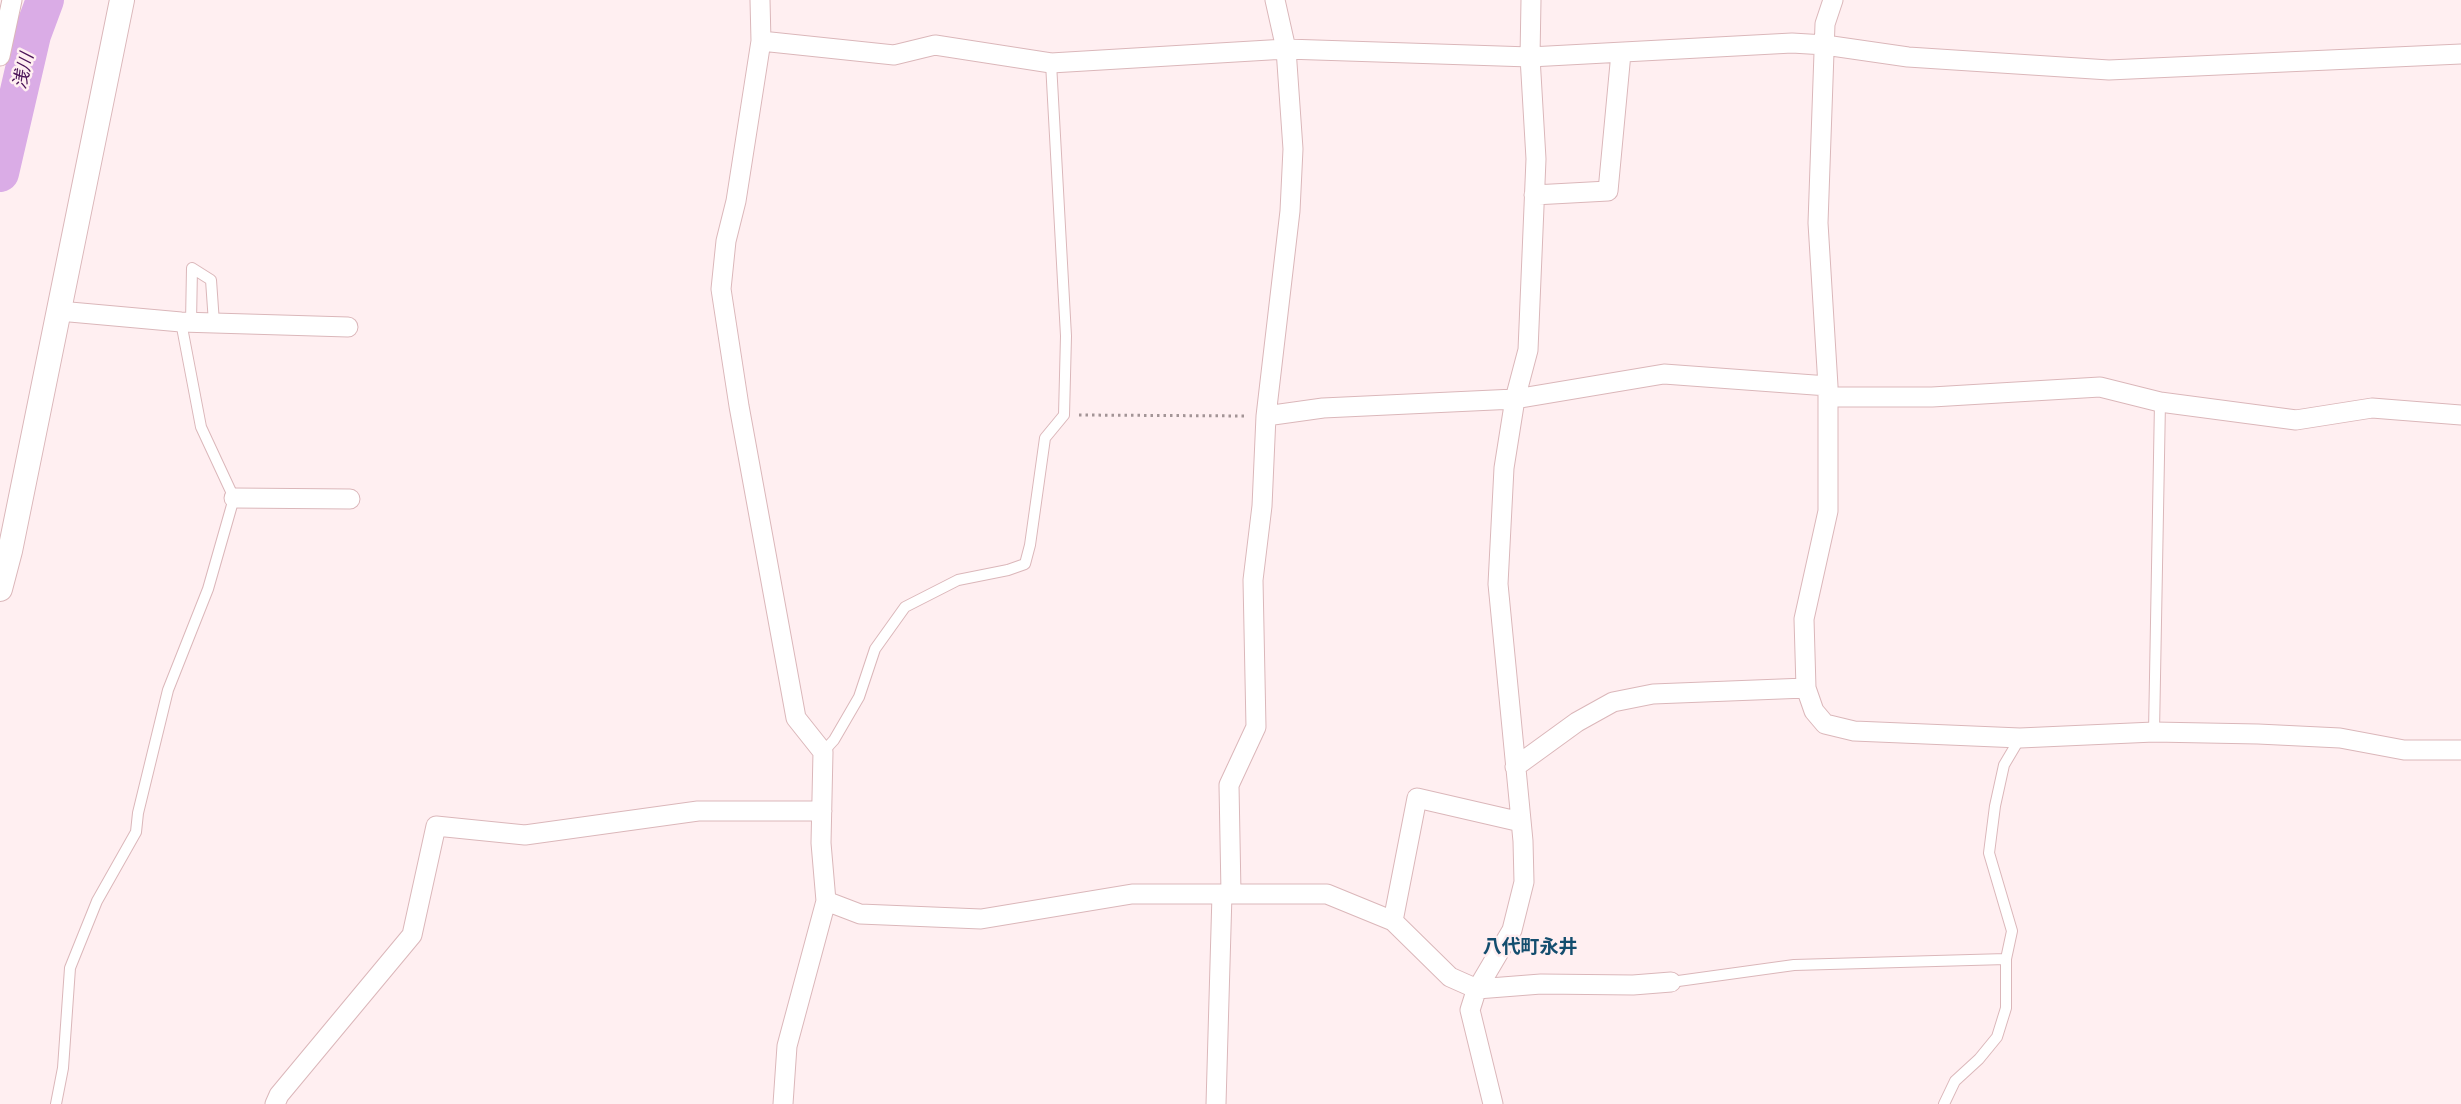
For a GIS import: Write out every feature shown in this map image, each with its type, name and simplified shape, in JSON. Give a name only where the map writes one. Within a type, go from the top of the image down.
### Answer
[{"type":"street","points":[[0,56],[12,0]]},
{"type":"street","points":[[0,589],[10,551],[122,0]]},
{"type":"street","points":[[760,0],[762,41],[736,202],[726,241],[721,289],[739,406],[796,718],[823,752],[821,843],[826,901],[787,1046],[783,1104]]},
{"type":"street","points":[[1216,1104],[1227,893],[1229,785],[1256,727],[1253,580],[1262,506],[1266,416],[1290,211],[1293,149],[1286,49],[1275,0]]},
{"type":"street","points":[[1493,1104],[1470,1010],[1477,989],[1512,930],[1524,882],[1521,822],[1498,584],[1504,468],[1515,398],[1528,350],[1536,159],[1530,57],[1531,0]]},
{"type":"street","points":[[1833,0],[1825,24],[1818,223],[1828,392],[1828,511],[1804,619],[1806,688],[1814,711],[1825,724],[1854,730],[2020,738],[2154,732],[2340,738],[2404,750],[2461,750]]},
{"type":"street","points":[[762,41],[894,55],[935,45],[1051,63],[1286,49],[1530,57],[1792,43],[1825,45],[1908,56],[2109,70],[2461,54]]},
{"type":"street","points":[[1534,195],[1608,191],[1621,53]]},
{"type":"street","points":[[59,311],[186,322],[348,327]]},
{"type":"street","points":[[1266,416],[1323,408],[1515,398],[1664,374],[1828,392],[1932,397],[2100,387],[2160,402],[2296,420],[2372,408],[2461,415]]},
{"type":"street","points":[[234,498],[350,499]]},
{"type":"street","points":[[1515,767],[1577,722],[1613,702],[1653,694],[1806,688]]},
{"type":"street","points":[[1393,920],[1417,798],[1521,822]]},
{"type":"street","points":[[275,1104],[279,1095],[412,935],[436,826],[525,835],[698,811],[822,811]]},
{"type":"street","points":[[826,901],[860,914],[981,919],[1132,894],[1327,894],[1393,920],[1450,976],[1477,989],[1541,984],[1633,985],[1671,982]]},
{"type":"lane","points":[[823,752],[834,740],[858,697],[875,649],[905,607],[958,580],[1008,570],[1025,564],[1030,545],[1045,438],[1064,415],[1066,336],[1051,63]]},
{"type":"lane","points":[[56,1104],[63,1068],[70,968],[97,901],[136,832],[138,813],[168,690],[208,589],[234,498],[201,427],[186,322],[192,268],[212,280],[214,323]]},
{"type":"lane","points":[[2154,732],[2160,402]]},
{"type":"lane","points":[[1944,1104],[1955,1081],[1979,1059],[1997,1037],[2006,1008],[2006,959],[2012,931],[1989,853],[1995,806],[2004,765],[2020,738]]},
{"type":"lane","points":[[1671,982],[1794,965],[2006,959]]},
{"type":"path","points":[[1064,415],[1266,416]]},
{"type":"waterway","name":"浅川","points":[[0,173],[32,35],[45,0]]},
{"type":"district","name":"八代町永井","points":[[1530,948]]}]
